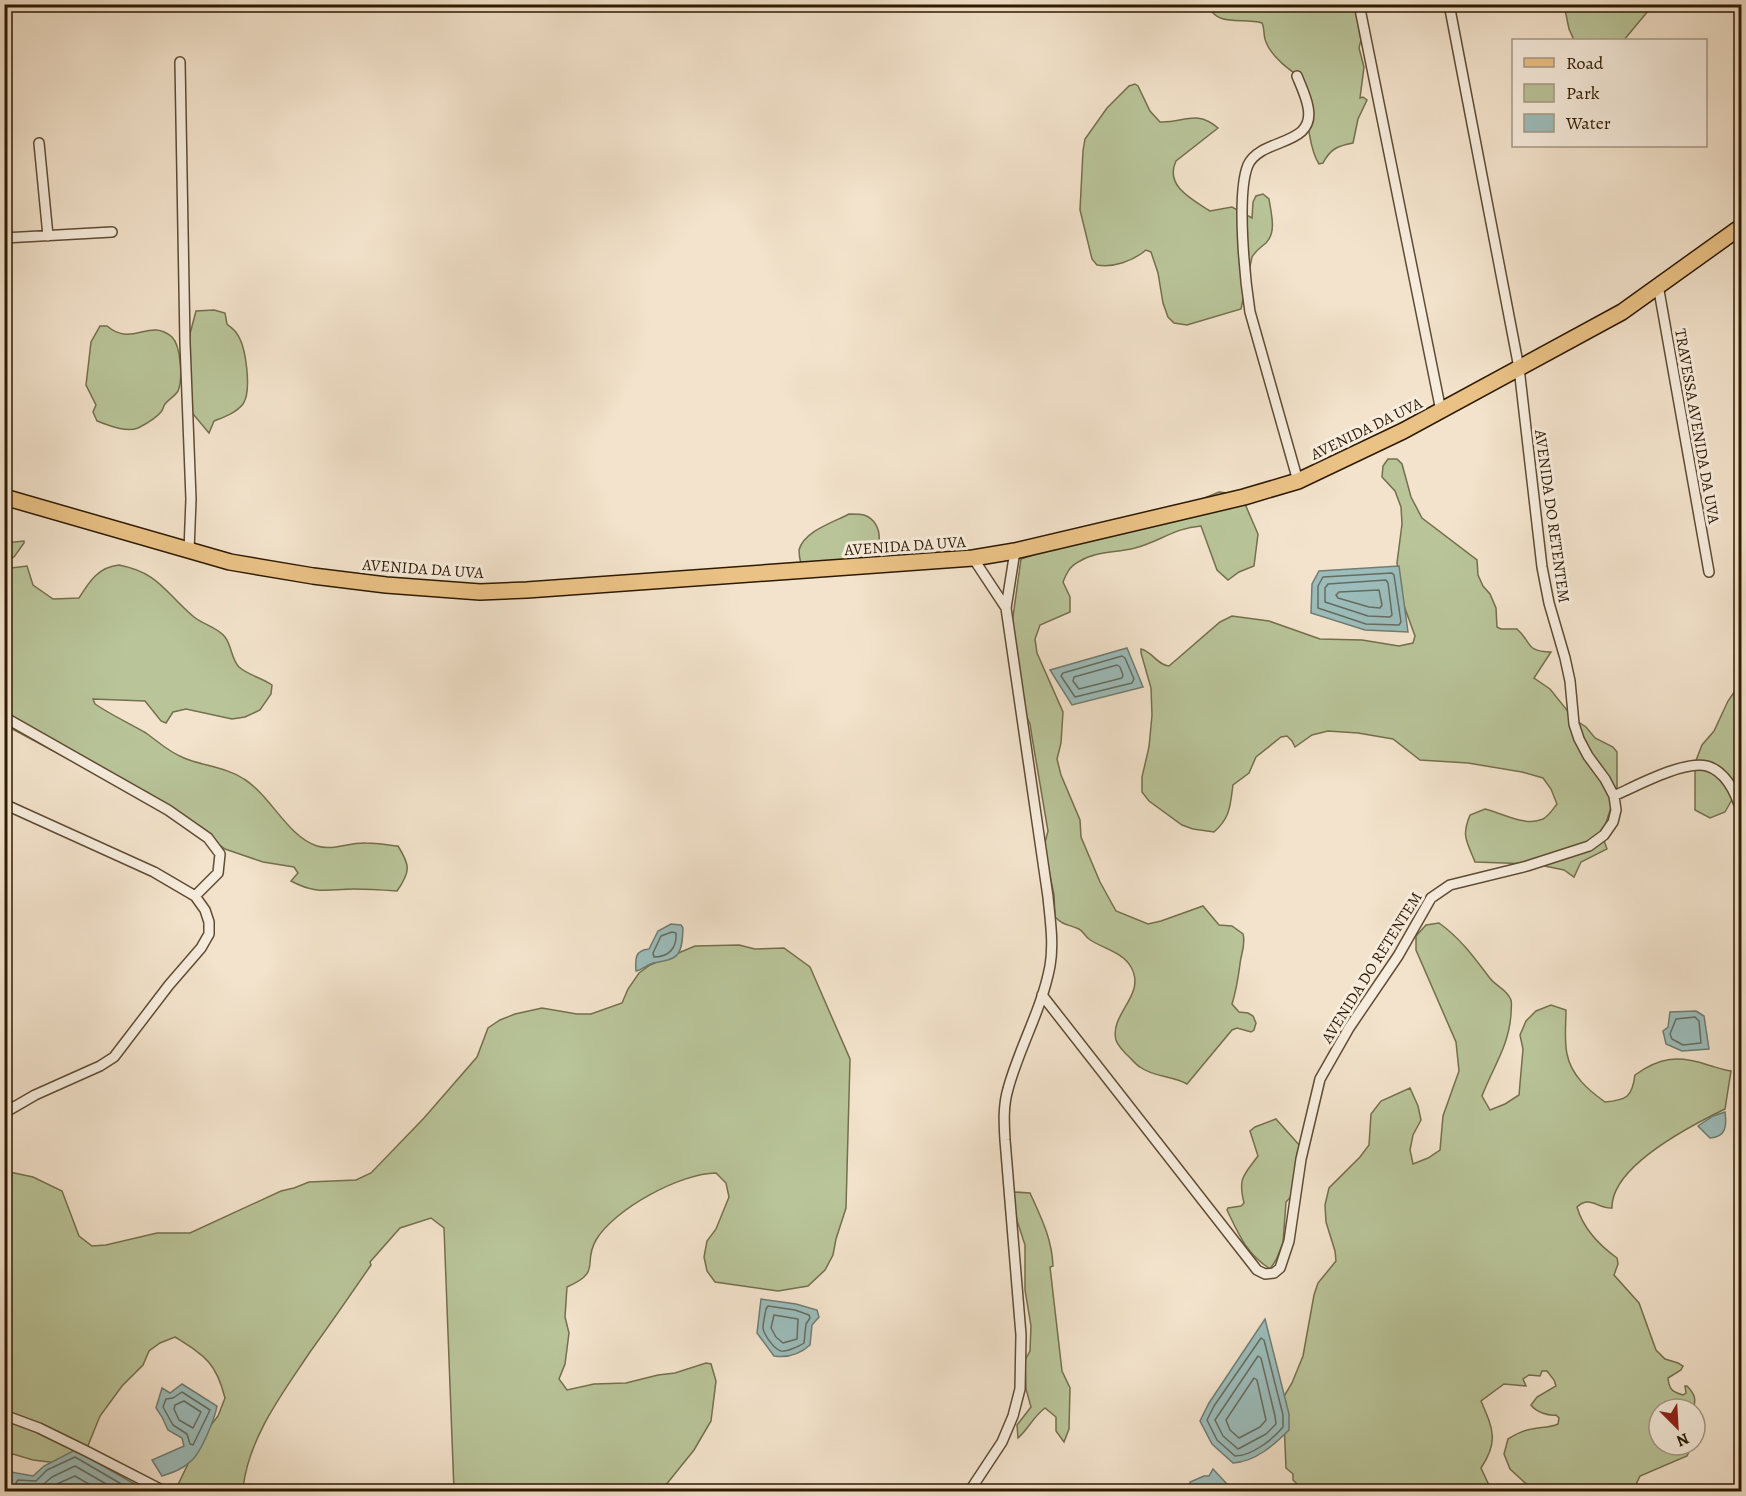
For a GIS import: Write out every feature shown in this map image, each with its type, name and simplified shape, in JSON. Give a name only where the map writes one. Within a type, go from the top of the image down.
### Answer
[{"type":"main road","name":"AVENIDA DA UVA","points":[[4,497],[230,562],[386,585],[480,592],[973,558],[1015,551],[1244,497],[1298,481],[1441,411],[1622,312],[1742,226]]},
{"type":"street","points":[[1359,4],[1441,411]]},
{"type":"street","name":"AVENIDA DO RETENTEM","points":[[1042,994],[1257,1270],[1265,1274],[1274,1273],[1280,1268],[1289,1241],[1301,1160],[1320,1079],[1349,1028],[1398,956],[1431,898],[1450,885],[1527,866],[1589,846],[1604,835],[1613,822],[1616,810],[1614,796],[1588,756],[1574,724],[1568,670],[1549,603],[1542,567],[1519,368],[1447,6]]},
{"type":"street","points":[[180,62],[185,343],[191,499],[189,550]]},
{"type":"street","points":[[1297,76],[1308,108],[1305,129],[1299,135],[1260,151],[1253,157],[1245,176],[1242,199],[1250,312],[1298,481]]},
{"type":"street","points":[[39,143],[48,236]]},
{"type":"street","points":[[4,238],[112,232]]},
{"type":"street","name":"TRAVESSA AVENIDA DA UVA","points":[[1658,285],[1709,572]]},
{"type":"street","points":[[969,1491],[1002,1442],[1013,1416],[1020,1389],[1021,1335],[1004,1109],[1008,1089],[1050,965],[1051,937],[1048,897],[1006,608],[1015,551]]},
{"type":"street","points":[[973,558],[1006,608]]},
{"type":"street","points":[[4,717],[168,810],[208,838],[220,854],[218,873],[195,896]]},
{"type":"street","points":[[1614,796],[1678,769],[1695,765],[1707,766],[1724,778],[1742,814]]},
{"type":"street","points":[[4,804],[154,872],[195,896],[205,910],[209,922],[205,941],[114,1058],[35,1095],[4,1113]]},
{"type":"street","points":[[4,1415],[48,1432],[166,1491]]},
{"type":"green space","points":[[1564,4],[1653,5],[1625,39],[1574,39]]},
{"type":"green space","points":[[1208,5],[1355,5],[1361,40],[1359,48],[1364,67],[1360,98],[1367,100],[1358,119],[1353,143],[1335,148],[1323,163],[1319,164],[1310,136],[1304,80],[1282,64],[1269,48],[1262,23],[1218,17]]},
{"type":"green space","points":[[1135,84],[1150,111],[1160,122],[1196,118],[1210,122],[1218,128],[1176,161],[1173,170],[1174,178],[1182,191],[1210,211],[1232,207],[1252,218],[1253,202],[1256,196],[1263,194],[1269,199],[1271,233],[1266,243],[1252,257],[1241,309],[1187,325],[1174,323],[1168,317],[1163,303],[1158,273],[1151,252],[1146,250],[1129,260],[1110,265],[1097,265],[1092,259],[1080,210],[1085,139],[1107,108],[1129,86]]},
{"type":"green space","points":[[214,310],[225,313],[227,324],[240,340],[247,369],[247,389],[243,404],[233,412],[214,421],[209,433],[193,414],[187,393],[187,345],[196,311]]},
{"type":"green space","points":[[100,326],[107,326],[116,332],[125,334],[156,330],[164,332],[175,341],[181,371],[178,391],[159,414],[138,428],[123,429],[97,421],[93,412],[96,405],[86,385],[91,342]]},
{"type":"green space","points":[[1388,459],[1397,459],[1402,464],[1411,497],[1422,518],[1477,560],[1478,575],[1496,608],[1497,627],[1517,629],[1533,648],[1551,652],[1534,678],[1550,689],[1574,719],[1586,727],[1595,738],[1613,747],[1617,752],[1617,789],[1602,835],[1607,849],[1581,862],[1574,877],[1564,870],[1535,864],[1475,862],[1468,844],[1466,829],[1470,815],[1485,809],[1514,819],[1529,821],[1536,821],[1547,816],[1557,804],[1551,789],[1543,778],[1468,763],[1420,760],[1393,739],[1328,731],[1312,735],[1295,747],[1287,736],[1281,737],[1256,757],[1249,773],[1233,785],[1227,816],[1214,832],[1182,825],[1149,801],[1142,792],[1142,777],[1149,747],[1152,715],[1151,688],[1141,649],[1169,666],[1220,622],[1232,616],[1269,621],[1320,639],[1362,640],[1399,646],[1413,643],[1415,636],[1403,603],[1397,563],[1402,524],[1401,507],[1395,491],[1382,477],[1383,466]]},
{"type":"green space","points":[[1219,492],[1235,494],[1245,504],[1258,534],[1254,566],[1239,572],[1228,580],[1217,570],[1201,526],[1183,529],[1135,548],[1093,555],[1074,565],[1063,582],[1070,597],[1070,612],[1040,625],[1035,639],[1037,653],[1063,712],[1061,743],[1057,759],[1061,775],[1080,820],[1081,837],[1100,882],[1116,911],[1148,924],[1203,906],[1219,925],[1232,926],[1243,934],[1244,945],[1232,1004],[1239,1012],[1253,1016],[1256,1023],[1254,1030],[1251,1032],[1237,1028],[1232,1030],[1187,1084],[1145,1070],[1120,1047],[1115,1031],[1134,987],[1135,977],[1131,967],[1123,958],[1089,939],[1079,929],[1055,917],[1054,895],[1044,846],[1048,831],[1030,724],[1023,709],[1010,638],[1021,559]]},
{"type":"green space","points":[[849,514],[864,515],[876,524],[878,546],[870,559],[863,563],[852,564],[801,564],[799,550],[807,537]]},
{"type":"green space","points":[[24,541],[14,557],[5,562],[5,543]]},
{"type":"green space","points":[[119,565],[144,573],[153,579],[194,617],[222,634],[239,667],[272,685],[271,694],[260,710],[245,717],[232,719],[186,709],[173,712],[166,723],[161,721],[145,701],[93,699],[95,704],[146,733],[168,750],[191,761],[230,772],[244,779],[263,795],[297,834],[317,846],[335,847],[374,843],[398,846],[407,863],[407,873],[397,891],[316,890],[300,885],[291,881],[298,873],[294,867],[263,862],[225,849],[147,792],[129,787],[83,767],[5,725],[4,566],[11,568],[27,566],[33,585],[53,599],[79,598],[100,572]]},
{"type":"green space","points":[[1741,682],[1741,746],[1736,748],[1738,765],[1733,782],[1734,796],[1725,812],[1710,818],[1695,810],[1695,763],[1702,745],[1714,731],[1728,701]]},
{"type":"green space","points":[[1439,923],[1447,929],[1511,1000],[1510,1026],[1507,1036],[1482,1096],[1490,1110],[1519,1095],[1523,1049],[1520,1035],[1526,1021],[1536,1011],[1551,1005],[1566,1010],[1566,1049],[1572,1069],[1587,1087],[1605,1102],[1627,1096],[1632,1088],[1635,1075],[1661,1061],[1687,1060],[1731,1071],[1725,1109],[1674,1136],[1639,1162],[1615,1192],[1612,1208],[1590,1202],[1577,1207],[1592,1236],[1617,1258],[1618,1264],[1614,1275],[1639,1303],[1656,1350],[1665,1359],[1683,1366],[1681,1370],[1668,1378],[1670,1387],[1683,1395],[1686,1393],[1685,1386],[1687,1386],[1694,1397],[1647,1397],[1647,1457],[1685,1457],[1640,1476],[1633,1491],[1534,1491],[1510,1469],[1504,1454],[1508,1439],[1526,1430],[1558,1424],[1559,1418],[1556,1415],[1542,1413],[1531,1405],[1537,1397],[1556,1386],[1547,1371],[1542,1371],[1540,1376],[1529,1375],[1523,1379],[1526,1386],[1504,1384],[1481,1401],[1489,1419],[1492,1442],[1487,1459],[1481,1468],[1488,1483],[1496,1491],[1304,1491],[1293,1480],[1293,1474],[1286,1468],[1283,1398],[1303,1356],[1318,1283],[1336,1261],[1326,1222],[1325,1205],[1329,1188],[1369,1145],[1371,1114],[1381,1101],[1410,1088],[1421,1120],[1413,1135],[1410,1150],[1413,1164],[1440,1150],[1443,1116],[1459,1071],[1456,1042],[1416,950],[1416,936],[1426,925]]},
{"type":"green space","points":[[739,945],[755,949],[784,948],[810,967],[850,1059],[846,1208],[833,1255],[825,1270],[808,1286],[778,1291],[715,1282],[707,1271],[704,1257],[707,1241],[716,1229],[729,1197],[726,1183],[716,1173],[685,1179],[650,1195],[617,1216],[596,1240],[592,1248],[590,1266],[585,1276],[567,1287],[565,1317],[569,1333],[565,1364],[559,1379],[567,1390],[594,1384],[626,1383],[675,1373],[706,1363],[711,1364],[716,1381],[711,1421],[694,1450],[661,1491],[454,1491],[444,1228],[431,1218],[400,1228],[370,1262],[371,1265],[268,1417],[252,1451],[243,1488],[238,1491],[175,1491],[199,1441],[218,1416],[225,1398],[218,1376],[208,1361],[175,1337],[160,1343],[149,1351],[143,1365],[122,1386],[100,1416],[87,1448],[65,1464],[33,1460],[13,1454],[5,1459],[5,1171],[33,1177],[62,1191],[79,1236],[92,1246],[157,1233],[190,1233],[281,1191],[309,1182],[356,1180],[371,1173],[424,1118],[477,1057],[488,1028],[500,1020],[542,1008],[591,1014],[622,1003],[639,973],[650,965],[695,946]]},
{"type":"green space","points":[[1276,1119],[1301,1147],[1296,1191],[1286,1202],[1283,1243],[1270,1269],[1249,1250],[1227,1210],[1244,1203],[1243,1178],[1258,1156],[1250,1131]]},
{"type":"green space","points":[[1014,1192],[1030,1193],[1051,1247],[1053,1266],[1050,1267],[1062,1371],[1070,1388],[1069,1429],[1064,1442],[1056,1431],[1056,1417],[1045,1408],[1018,1438],[1017,1425],[1031,1407],[1026,1389],[1025,1360],[1030,1351],[1031,1326],[1025,1290],[1025,1245],[1012,1205]]},
{"type":"water","points":[[1399,566],[1408,632],[1365,630],[1311,613],[1312,584],[1319,571]]},
{"type":"water","points":[[1127,648],[1143,687],[1072,705],[1050,670]]},
{"type":"water","points":[[671,924],[681,925],[683,928],[680,950],[674,958],[653,963],[636,971],[638,953],[649,949],[658,931]]},
{"type":"water","points":[[1696,1011],[1704,1016],[1709,1049],[1682,1051],[1666,1044],[1663,1031],[1668,1027],[1670,1012]]},
{"type":"water","points":[[1725,1112],[1724,1130],[1719,1135],[1710,1138],[1698,1126],[1713,1116]]},
{"type":"water","points":[[761,1299],[796,1304],[817,1310],[819,1317],[812,1325],[810,1345],[793,1355],[774,1356],[757,1333]]},
{"type":"water","points":[[1265,1319],[1289,1414],[1289,1430],[1256,1456],[1233,1463],[1212,1444],[1200,1421],[1209,1403]]},
{"type":"water","points":[[182,1384],[217,1406],[214,1419],[195,1457],[188,1464],[162,1476],[152,1460],[184,1446],[182,1438],[168,1430],[156,1408],[162,1388],[170,1393]]},
{"type":"water","points":[[75,1450],[147,1491],[20,1491],[5,1486],[4,1474],[11,1472],[33,1476],[44,1466]]},
{"type":"water","points":[[1213,1469],[1227,1484],[1222,1490],[1188,1491],[1190,1482],[1209,1476]]}]
